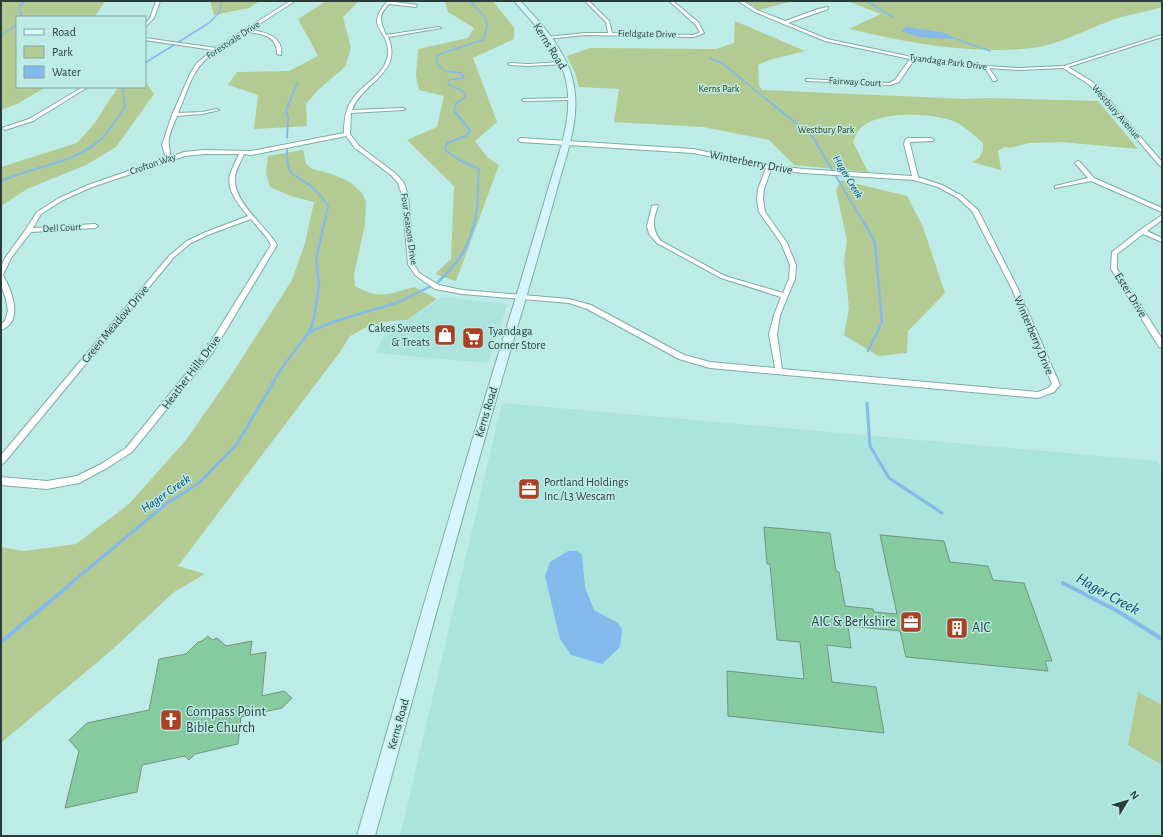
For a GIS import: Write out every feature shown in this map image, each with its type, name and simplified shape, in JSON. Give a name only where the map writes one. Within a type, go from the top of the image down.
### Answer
[{"type":"street","points":[[146,25],[152,18],[158,1]]},
{"type":"street","name":"Forestvale Drive","points":[[170,158],[165,145],[168,132],[193,72],[199,64],[217,49],[293,1]]},
{"type":"street","name":"Kerns Road","points":[[366,836],[472,458],[522,296],[564,142],[570,127],[572,99],[570,78],[563,62],[547,38],[527,10],[517,1]]},
{"type":"street","points":[[587,1],[608,22],[610,34]]},
{"type":"street","name":"Fieldgate Drive","points":[[547,38],[585,34],[700,35],[702,32],[697,23],[671,1]]},
{"type":"street","name":"Tyandaga Park Drive","points":[[740,1],[756,11],[826,40],[940,63],[986,67],[1036,69],[1064,67],[1162,36]]},
{"type":"street","points":[[347,134],[349,112],[357,96],[379,76],[387,65],[390,54],[389,44],[378,19],[379,13],[389,2],[416,6]]},
{"type":"street","points":[[784,23],[827,8]]},
{"type":"street","points":[[386,36],[439,28]]},
{"type":"street","points":[[246,31],[269,35],[276,39],[280,48],[279,54]]},
{"type":"street","points":[[146,39],[217,49]]},
{"type":"street","name":"Fairway Court","points":[[808,80],[890,84],[897,81],[913,58]]},
{"type":"street","points":[[510,64],[528,65],[563,62]]},
{"type":"street","points":[[986,67],[996,80]]},
{"type":"street","name":"Westbury Avenue","points":[[1064,67],[1096,88],[1162,165]]},
{"type":"street","points":[[5,128],[31,120],[84,88]]},
{"type":"street","points":[[524,100],[572,99]]},
{"type":"street","points":[[349,112],[403,109]]},
{"type":"street","points":[[174,115],[202,113],[217,110]]},
{"type":"street","name":"Crofton Way","points":[[1,328],[8,322],[11,312],[9,294],[1,276],[8,258],[29,230],[39,213],[61,199],[90,186],[184,154],[204,152],[242,154],[281,148],[347,134]]},
{"type":"street","name":"Four Seasons Drive","points":[[347,134],[357,147],[401,182],[405,195],[411,264],[417,274],[437,287],[462,292],[522,296]]},
{"type":"street","name":"Winterberry Drive","points":[[520,140],[693,151],[769,167],[803,172],[915,178],[940,186],[960,196],[975,210],[1015,289],[1056,385],[1050,390],[1038,395],[710,365],[682,357],[589,307],[570,301],[522,296]]},
{"type":"street","points":[[915,178],[907,144],[908,140],[931,140]]},
{"type":"street","name":"Heather Hills Drive","points":[[1,481],[47,485],[79,479],[104,466],[129,450],[210,350],[274,245],[270,237],[252,217],[232,190],[232,177],[242,154]]},
{"type":"street","points":[[1078,163],[1092,179],[1162,210]]},
{"type":"street","points":[[769,167],[761,189],[760,199],[762,212],[784,243],[793,265],[792,279],[777,315],[773,334],[779,372]]},
{"type":"street","points":[[1057,188],[1092,179]]},
{"type":"street","points":[[655,206],[650,226],[652,235],[659,242],[723,277],[785,296]]},
{"type":"street","name":"Green Meadow Drive","points":[[1,461],[172,256],[189,242],[208,233],[252,217]]},
{"type":"street","name":"Ester Drive","points":[[1162,218],[1142,231],[1114,253],[1114,269],[1162,345]]},
{"type":"street","name":"Dell Court","points":[[29,230],[95,226]]},
{"type":"street","points":[[1142,231],[1162,240]]},
{"type":"shaded area","points":[[443,297],[508,304],[488,363],[376,353],[388,325],[407,320]]},
{"type":"shaded area","points":[[502,403],[1157,461],[1162,469],[1162,836],[400,836]]},
{"type":"green space","points":[[1,1],[105,1],[96,16],[16,16],[16,88],[44,88],[17,104],[1,110]]},
{"type":"green space","points":[[210,1],[260,1],[249,8],[214,15]]},
{"type":"green space","points":[[326,1],[359,1],[343,17],[351,48],[345,67],[319,89],[306,104],[307,126],[254,129],[258,95],[228,85],[237,72],[289,71],[318,56],[298,19]]},
{"type":"green space","points":[[445,1],[493,1],[514,28],[514,39],[473,58],[497,122],[475,141],[488,158],[499,165],[456,281],[435,274],[451,259],[454,186],[407,140],[437,127],[444,96],[419,90],[416,76],[418,49],[468,38],[474,28],[448,12]]},
{"type":"green space","points":[[746,1],[793,1],[759,10]]},
{"type":"green space","points":[[847,1],[1162,1],[1162,7],[1115,19],[1063,40],[1042,46],[1009,50],[986,50],[963,49],[917,43],[849,29],[881,14]]},
{"type":"green space","points":[[735,21],[805,51],[769,60],[758,65],[759,86],[762,90],[967,99],[987,98],[1098,101],[1138,149],[1061,142],[1029,143],[1010,148],[1004,147],[998,151],[1001,170],[972,162],[979,158],[983,150],[983,143],[959,124],[950,120],[929,116],[902,115],[876,119],[866,124],[857,132],[853,142],[868,172],[794,165],[769,140],[703,127],[614,122],[619,89],[579,87],[575,73],[567,56],[590,48],[716,49],[734,43]]},
{"type":"green space","points":[[146,82],[154,94],[116,147],[86,165],[27,189],[1,206],[1,167],[77,143],[94,124],[117,88],[146,88]]},
{"type":"green space","points":[[303,150],[306,164],[312,169],[332,174],[350,182],[362,193],[366,202],[365,224],[354,275],[355,286],[371,293],[378,294],[391,293],[414,287],[437,299],[407,320],[391,321],[369,326],[350,336],[340,352],[178,566],[205,574],[174,592],[113,649],[1,743],[1,547],[24,551],[76,544],[129,504],[186,440],[230,377],[292,280],[305,243],[314,202],[291,196],[270,187],[266,173],[268,156]]},
{"type":"green space","points":[[841,180],[907,196],[923,227],[945,293],[908,331],[907,353],[878,356],[844,335],[849,308],[844,261],[847,241],[836,190]]},
{"type":"green space","points":[[1138,692],[1162,705],[1162,765],[1128,745]]},
{"type":"water","points":[[907,27],[945,33],[954,39],[919,37],[901,31]]},
{"type":"water","points":[[568,551],[577,551],[582,555],[585,587],[594,610],[618,623],[622,630],[620,647],[602,664],[571,655],[560,639],[545,576],[550,562]]},
{"type":"building","name":"AIC","points":[[764,527],[830,533],[836,571],[839,572],[845,606],[873,609],[874,612],[897,614],[880,535],[944,541],[950,562],[988,566],[993,580],[1024,583],[1052,661],[1045,661],[1048,671],[906,657],[900,631],[848,626],[851,648],[827,645],[832,682],[876,687],[884,733],[728,716],[727,671],[804,679],[800,642],[777,640],[770,564],[767,564]]},
{"type":"building","name":"Compass Point Bible Church","points":[[208,636],[212,640],[217,638],[226,646],[252,641],[250,655],[266,652],[262,696],[284,691],[292,698],[282,708],[241,717],[238,744],[195,754],[189,760],[185,756],[142,765],[137,792],[65,808],[79,751],[69,740],[87,723],[149,710],[159,659],[186,654],[198,642],[202,641]]},
{"type":"waterway","points":[[22,16],[19,7],[25,1]]},
{"type":"waterway","points":[[146,62],[209,23],[220,12],[221,1]]},
{"type":"waterway","points":[[461,100],[465,97],[463,91],[449,85],[448,80],[464,78],[461,73],[444,71],[436,62],[437,56],[442,53],[483,40],[487,26],[485,17],[470,1]]},
{"type":"waterway","points":[[866,1],[893,17]]},
{"type":"waterway","points":[[1,36],[16,25]]},
{"type":"waterway","points":[[954,38],[990,51]]},
{"type":"waterway","name":"Hager Creek","points":[[710,58],[722,63],[767,100]]},
{"type":"waterway","points":[[290,100],[298,82]]},
{"type":"waterway","points":[[123,88],[124,100]]},
{"type":"waterway","points":[[1,181],[68,159],[92,146],[103,137],[115,122],[125,107],[124,99]]},
{"type":"waterway","points":[[287,138],[288,118],[286,109],[291,99]]},
{"type":"waterway","points":[[463,99],[456,103],[454,111],[470,130],[466,136],[447,143],[445,150],[461,161],[479,169],[477,208],[474,225]]},
{"type":"waterway","name":"Hager Creek","points":[[766,99],[812,136],[865,225]]},
{"type":"waterway","points":[[287,150],[288,165],[292,173],[314,188],[328,206],[324,225]]},
{"type":"waterway","points":[[309,332],[314,319],[319,285],[316,259],[324,224]]},
{"type":"waterway","points":[[438,282],[461,256],[469,242],[474,224]]},
{"type":"waterway","name":"Hager Creek","points":[[865,224],[875,243],[882,322],[868,351]]},
{"type":"waterway","points":[[309,332],[333,322],[399,302],[433,285]]},
{"type":"waterway","name":"Hager Creek","points":[[272,384],[281,369],[309,332]]},
{"type":"waterway","name":"Hager Creek","points":[[70,584],[166,504],[199,483],[237,444],[273,383]]},
{"type":"waterway","name":"Hager Creek","points":[[867,403],[870,446],[889,478],[942,513]]},
{"type":"waterway","name":"Hager Creek","points":[[1,642],[72,583]]},
{"type":"waterway","name":"Hager Creek","points":[[1065,584],[1063,583],[1119,612],[1162,639]]},
{"type":"place","name":"Cakes Sweets & Treats","points":[[445,335]]},
{"type":"place","name":"Tyandaga Corner Store","points":[[473,338]]},
{"type":"place","name":"Portland Holdings Inc./L3 Wescam","points":[[529,489]]},
{"type":"place","name":"AIC & Berkshire","points":[[911,622]]},
{"type":"place","name":"AIC","points":[[957,628]]},
{"type":"place","name":"Compass Point Bible Church","points":[[171,720]]},
{"type":"park label","name":"Kerns Park","points":[[719,89]]},
{"type":"park label","name":"Westbury Park","points":[[826,130]]}]
